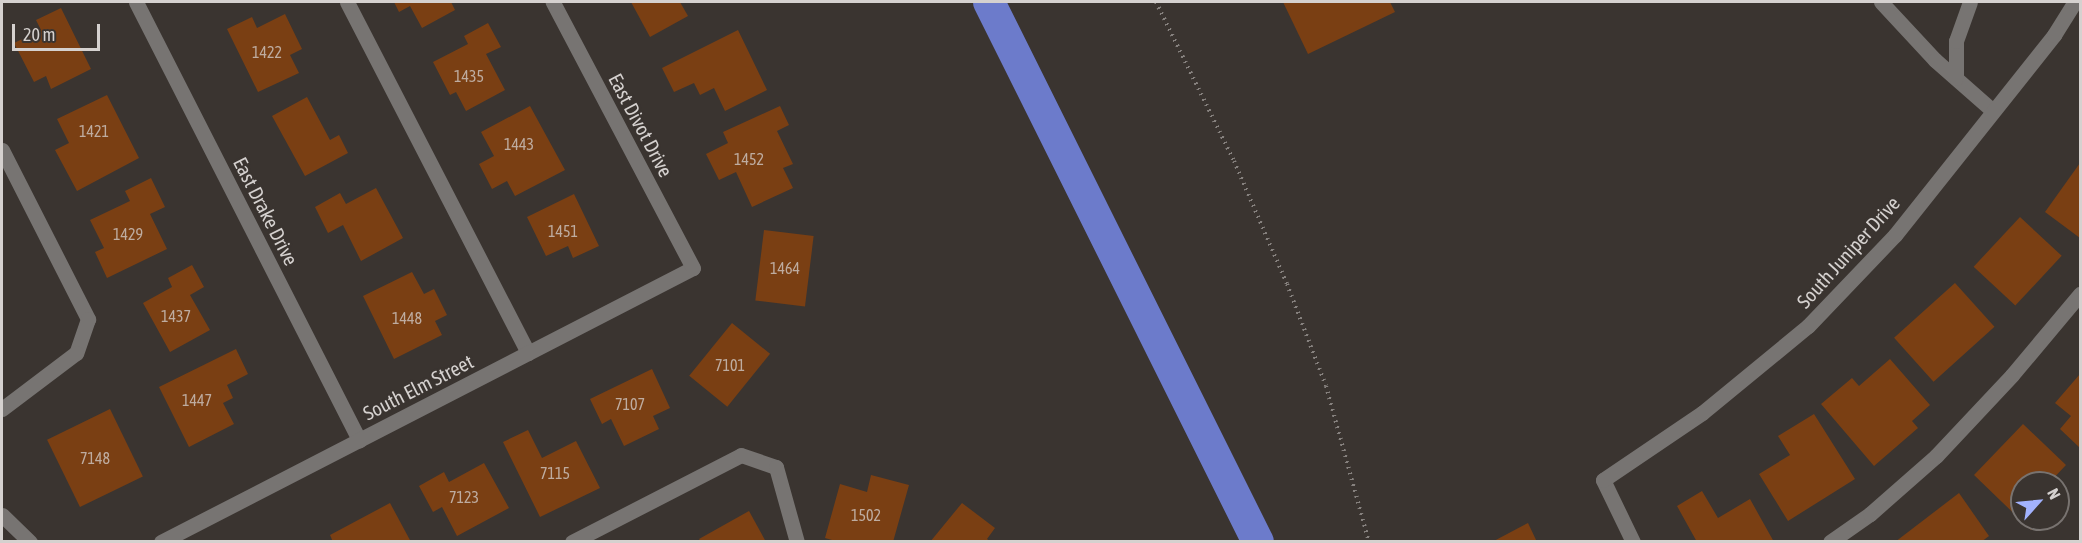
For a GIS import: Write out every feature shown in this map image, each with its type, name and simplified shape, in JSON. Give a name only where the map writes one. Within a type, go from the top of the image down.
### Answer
[{"type":"street","name":"East Drake Drive","points":[[136,2],[359,440]]},
{"type":"street","points":[[347,2],[528,353]]},
{"type":"street","name":"East Divot Drive","points":[[553,2],[693,268]]},
{"type":"street","points":[[1881,2],[1956,78],[1993,111]]},
{"type":"street","points":[[1956,78],[1956,41],[1970,2]]},
{"type":"street","name":"South Juniper Drive","points":[[1633,542],[1603,480],[1702,412],[1808,326],[1895,234],[2054,35],[2075,2]]},
{"type":"street","points":[[2,150],[88,319],[76,353],[2,409]]},
{"type":"street","name":"South Elm Street","points":[[161,542],[693,268]]},
{"type":"street","points":[[1830,542],[1870,514],[1936,456],[2012,375],[2080,294]]},
{"type":"street","points":[[572,542],[741,455],[776,467],[797,542]]},
{"type":"street","points":[[2,515],[30,542]]},
{"type":"path","points":[[1156,2],[1234,161],[1291,295],[1326,386],[1369,542]]},
{"type":"building","points":[[394,2],[451,2],[455,10],[422,28],[410,6],[399,12]]},
{"type":"building","points":[[631,2],[680,2],[688,16],[650,37]]},
{"type":"building","points":[[1283,2],[1390,2],[1395,12],[1308,54]]},
{"type":"building","points":[[61,8],[91,69],[51,89],[46,76],[34,82],[14,43],[41,30],[36,20]]},
{"type":"building","points":[[285,14],[302,49],[290,55],[299,73],[258,92],[227,29],[252,17],[257,28]]},
{"type":"building","points":[[488,23],[501,47],[486,54],[505,90],[466,111],[456,92],[450,95],[433,62],[468,44],[464,36]]},
{"type":"building","points":[[738,30],[767,90],[725,111],[714,88],[700,95],[694,83],[674,92],[662,68]]},
{"type":"building","points":[[107,95],[139,158],[77,191],[55,150],[69,143],[57,119]]},
{"type":"building","points":[[307,97],[330,140],[339,135],[348,153],[305,176],[272,116]]},
{"type":"building","points":[[530,106],[565,170],[515,196],[507,181],[492,189],[479,164],[494,156],[481,132]]},
{"type":"building","points":[[780,106],[789,125],[777,131],[793,164],[783,168],[793,188],[752,207],[736,172],[719,180],[706,154],[728,143],[723,132]]},
{"type":"building","points":[[2080,163],[2080,238],[2045,212]]},
{"type":"building","points":[[151,178],[165,207],[150,214],[167,249],[107,278],[95,252],[104,248],[90,220],[130,201],[125,191]]},
{"type":"building","points":[[376,188],[403,238],[361,261],[343,225],[328,233],[315,207],[340,193],[346,204]]},
{"type":"building","points":[[574,194],[599,246],[573,258],[568,246],[546,256],[527,217]]},
{"type":"building","points":[[2020,217],[2062,256],[2015,306],[1974,267]]},
{"type":"building","points":[[764,230],[814,236],[805,307],[755,300]]},
{"type":"building","points":[[192,265],[204,287],[190,295],[210,330],[170,352],[143,303],[172,287],[168,278]]},
{"type":"building","points":[[412,272],[424,294],[434,289],[447,315],[435,321],[442,335],[394,359],[363,296]]},
{"type":"building","points":[[1955,283],[1994,327],[1934,382],[1894,338]]},
{"type":"building","points":[[732,323],[770,354],[727,407],[689,376]]},
{"type":"building","points":[[236,349],[248,374],[227,385],[233,398],[223,403],[234,424],[189,447],[159,387]]},
{"type":"building","points":[[1890,359],[1930,405],[1912,421],[1918,428],[1874,466],[1821,404],[1852,378],[1859,386]]},
{"type":"building","points":[[652,369],[670,408],[653,416],[659,429],[624,446],[611,419],[602,424],[590,399]]},
{"type":"building","points":[[2080,374],[2080,448],[2060,429],[2071,416],[2055,403]]},
{"type":"building","points":[[110,409],[143,476],[80,507],[47,440]]},
{"type":"building","points":[[1814,414],[1855,479],[1788,521],[1759,474],[1790,455],[1778,436]]},
{"type":"building","points":[[2023,424],[2066,465],[2060,471],[2010,471],[2010,510],[1974,475]]},
{"type":"building","points":[[528,430],[542,458],[576,441],[600,488],[540,517],[503,442]]},
{"type":"building","points":[[484,463],[509,508],[457,536],[442,507],[433,512],[419,486],[444,472],[449,482]]},
{"type":"building","points":[[871,475],[909,485],[893,542],[839,542],[825,538],[840,484],[867,492]]},
{"type":"building","points":[[1702,491],[1718,518],[1750,499],[1774,542],[1697,542],[1677,506]]},
{"type":"building","points":[[1959,493],[1989,536],[1981,542],[1895,542]]},
{"type":"building","points":[[390,503],[411,542],[333,542],[330,535]]},
{"type":"building","points":[[962,503],[995,528],[987,539],[991,542],[930,542]]},
{"type":"building","points":[[749,511],[766,542],[701,542],[699,539]]},
{"type":"building","points":[[1528,523],[1537,542],[1492,542]]},
{"type":"waterway","points":[[989,2],[1258,542]]}]
